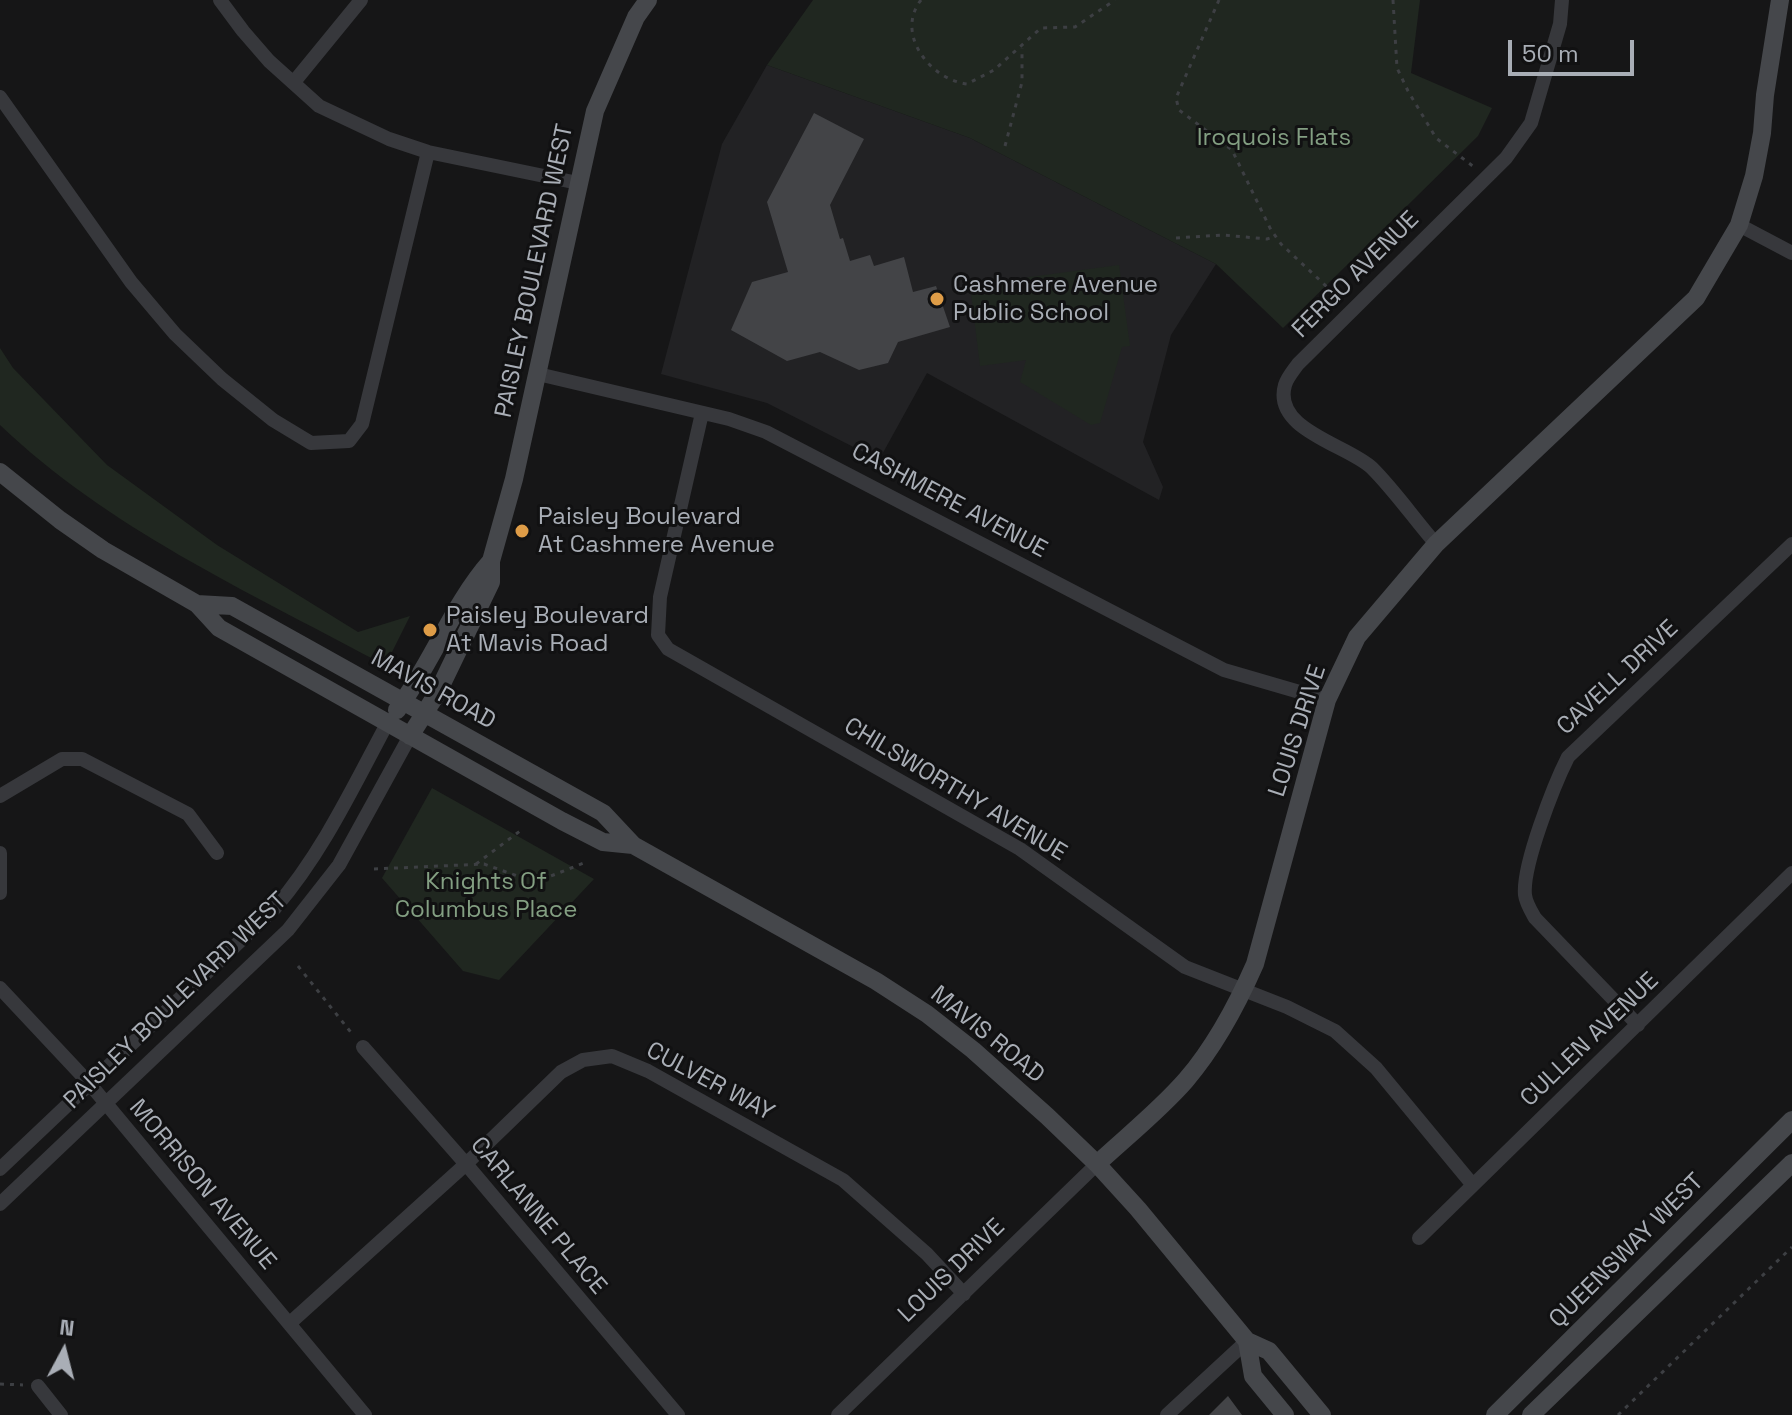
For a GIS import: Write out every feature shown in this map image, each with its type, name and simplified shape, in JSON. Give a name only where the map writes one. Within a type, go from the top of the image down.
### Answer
[{"type":"main road","name":"PAISLEY BOULEVARD WEST","points":[[410,736],[438,692],[491,582],[491,561],[538,374],[595,111],[636,17],[648,0]]},
{"type":"main road","name":"LOUIS DRIVE","points":[[1097,1164],[1184,1082],[1206,1054],[1243,991],[1255,964],[1327,700],[1357,637],[1436,544],[1696,298],[1739,225],[1762,133],[1780,0]]},
{"type":"main road","name":"MAVIS ROAD","points":[[0,472],[103,550],[197,604],[219,628],[603,842],[633,845]]},
{"type":"main road","name":"PAISLEY BOULEVARD WEST","points":[[388,722],[404,701],[476,578],[491,561]]},
{"type":"main road","name":"MAVIS ROAD","points":[[197,604],[232,606],[424,712],[603,813],[633,845],[876,981],[927,1014],[1047,1116],[1097,1164],[1247,1341],[1269,1351],[1322,1415]]},
{"type":"main road","name":"QUEENSWAY WEST","points":[[1495,1415],[1792,1120]]},
{"type":"main road","points":[[1531,1415],[1792,1163]]},
{"type":"main road","name":"MAVIS ROAD","points":[[1247,1341],[1253,1376],[1285,1415]]},
{"type":"main road","points":[[1479,1415],[1519,1393]]},
{"type":"street","points":[[220,0],[269,61],[319,106],[389,139],[428,152],[578,183]]},
{"type":"street","points":[[294,82],[361,0]]},
{"type":"street","name":"FERGO AVENUE","points":[[1436,544],[1371,467],[1295,423],[1286,409],[1283,395],[1285,383],[1298,364],[1506,158],[1531,123],[1560,24],[1562,0]]},
{"type":"street","points":[[0,97],[131,282],[175,334],[273,420],[311,443],[349,441],[362,424],[428,152]]},
{"type":"street","points":[[1739,225],[1792,253]]},
{"type":"street","name":"CASHMERE AVENUE","points":[[538,374],[702,413],[766,432],[1224,670],[1327,700]]},
{"type":"street","name":"CHILSWORTHY AVENUE","points":[[702,413],[660,597],[658,635],[668,649],[1020,849],[1185,967],[1311,1018],[1356,1047],[1472,1184]]},
{"type":"street","name":"CAVELL DRIVE","points":[[1638,1025],[1535,918],[1525,899],[1525,881],[1554,783],[1568,757],[1792,544]]},
{"type":"street","name":"PAISLEY BOULEVARD WEST","points":[[0,1169],[291,889],[326,840],[388,722]]},
{"type":"street","name":"PAISLEY BOULEVARD WEST","points":[[0,1204],[276,943],[339,865],[410,736]]},
{"type":"street","points":[[0,796],[62,759],[82,759],[188,814],[217,853]]},
{"type":"street","points":[[0,853],[0,893]]},
{"type":"street","name":"CULLEN AVENUE","points":[[1419,1238],[1792,873]]},
{"type":"street","name":"MORRISON AVENUE","points":[[0,988],[89,1083],[365,1415]]},
{"type":"street","name":"CARLANNE PLACE","points":[[363,1047],[678,1415]]},
{"type":"street","name":"CULVER WAY","points":[[290,1323],[466,1164],[561,1072],[583,1060],[612,1056],[648,1071],[843,1180],[927,1254],[964,1294]]},
{"type":"street","name":"LOUIS DRIVE","points":[[838,1415],[1097,1164]]},
{"type":"street","points":[[1167,1415],[1247,1341]]},
{"type":"street","points":[[38,1386],[61,1415]]},
{"type":"path","points":[[921,0],[912,13],[911,32],[915,45],[942,75],[967,84],[994,70],[1041,28],[1075,27],[1115,0]]},
{"type":"path","points":[[1219,0],[1176,98],[1179,110],[1232,150],[1276,236],[1352,310]]},
{"type":"path","points":[[1393,0],[1397,68],[1420,114],[1436,138],[1487,176]]},
{"type":"path","points":[[1005,146],[1022,82],[1022,46]]},
{"type":"path","points":[[1176,238],[1211,235],[1267,239],[1276,236]]},
{"type":"path","points":[[474,865],[524,828]]},
{"type":"path","points":[[374,869],[484,864],[523,878],[546,878],[586,862]]},
{"type":"path","points":[[298,966],[363,1047]]},
{"type":"path","points":[[1618,1415],[1792,1247]]},
{"type":"path","points":[[0,1384],[38,1386]]},
{"type":"shaded area","name":"Cashmere Avenue Public School","points":[[767,65],[970,138],[1216,264],[1171,335],[1143,442],[1163,487],[1159,500],[927,373],[879,460],[767,403],[661,374],[722,144]]},
{"type":"green space","name":"Iroquois Flats","points":[[813,0],[1420,0],[1411,73],[1492,108],[1478,136],[1283,328],[1216,264],[970,138],[767,65]]},
{"type":"green space","points":[[1119,265],[1130,346],[1122,347],[1100,423],[1091,425],[1020,382],[1026,360],[980,366],[970,285]]},
{"type":"green space","points":[[0,348],[13,368],[107,465],[217,545],[358,632],[410,616],[388,660],[375,660],[179,555],[86,495],[42,462],[0,425]]},
{"type":"green space","name":"Knights Of Columbus Place","points":[[432,788],[594,879],[499,980],[463,971],[382,878]]},
{"type":"building","points":[[814,113],[864,139],[830,205],[850,261],[870,255],[874,266],[904,257],[913,292],[936,286],[950,327],[898,342],[888,363],[859,370],[820,352],[787,361],[731,330],[752,282],[788,272],[767,202]]},
{"type":"building","points":[[1228,1396],[1242,1415],[1209,1415]]},
{"type":"place","name":"Cashmere Avenue Public School","points":[[937,299]]},
{"type":"place","name":"Paisley Boulevard At Cashmere Avenue","points":[[522,531]]},
{"type":"place","name":"Paisley Boulevard At Mavis Road","points":[[430,630]]}]
